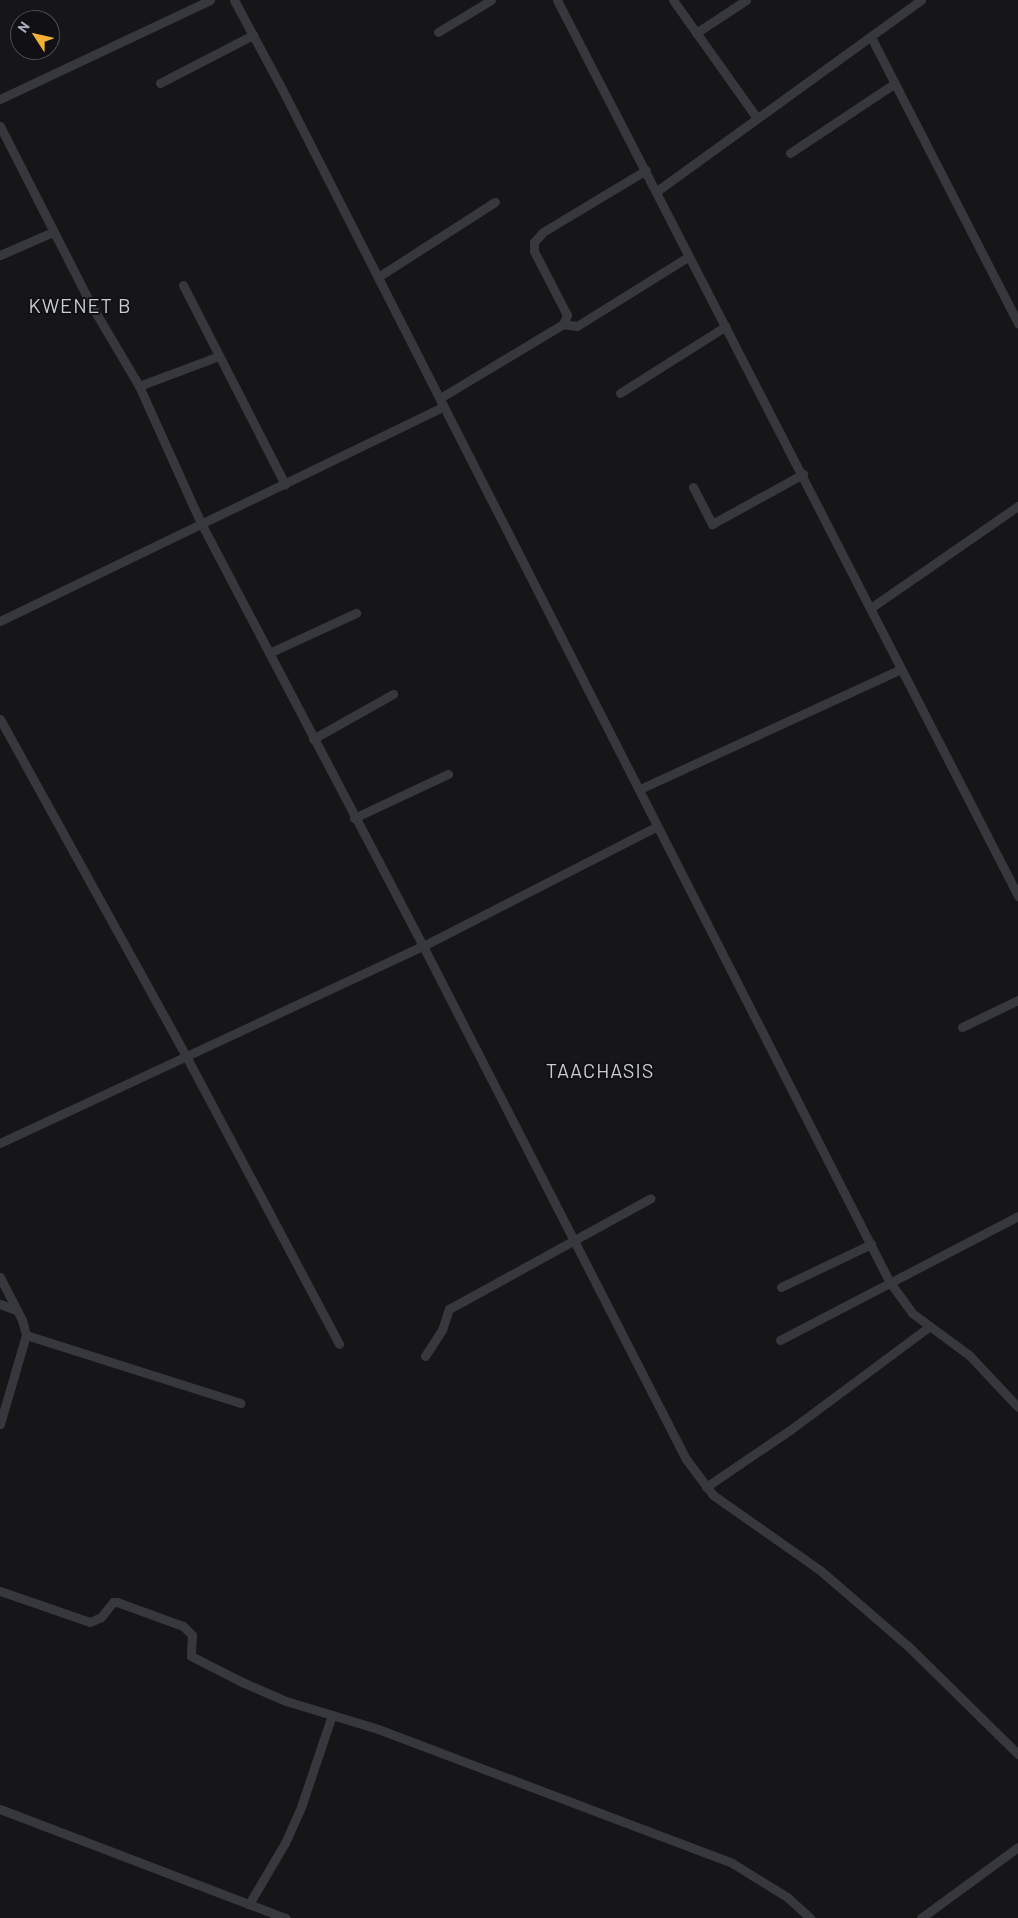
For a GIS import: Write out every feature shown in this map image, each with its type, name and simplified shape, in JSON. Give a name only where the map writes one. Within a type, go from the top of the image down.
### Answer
[{"type":"street","points":[[0,99],[210,0]]},
{"type":"street","points":[[234,0],[640,789],[657,826],[889,1281],[908,1309],[969,1355],[1018,1407]]},
{"type":"street","points":[[438,32],[491,0]]},
{"type":"street","points":[[557,0],[657,191],[688,257],[726,326],[872,607],[901,669],[1018,896]]},
{"type":"street","points":[[673,0],[757,118]]},
{"type":"street","points":[[696,34],[746,0]]},
{"type":"street","points":[[657,191],[922,0]]},
{"type":"street","points":[[160,82],[253,35]]},
{"type":"street","points":[[871,37],[1018,323]]},
{"type":"street","points":[[790,153],[894,84]]},
{"type":"street","points":[[0,126],[53,232],[139,386],[201,523],[354,818],[424,946],[675,1441],[706,1488],[764,1534],[821,1571],[908,1646],[1018,1754]]},
{"type":"street","points":[[0,621],[285,484],[441,403],[563,324],[567,315],[534,251],[534,242],[543,232],[646,170]]},
{"type":"street","points":[[378,277],[495,202]]},
{"type":"street","points":[[0,255],[53,232]]},
{"type":"street","points":[[563,324],[577,326],[688,257]]},
{"type":"street","points":[[183,285],[285,484]]},
{"type":"street","points":[[620,393],[726,326]]},
{"type":"street","points":[[139,386],[219,356]]},
{"type":"street","points":[[693,486],[712,524],[802,474]]},
{"type":"street","points":[[872,607],[1018,506]]},
{"type":"street","points":[[269,653],[356,613]]},
{"type":"street","points":[[640,789],[901,669]]},
{"type":"street","points":[[313,739],[393,694]]},
{"type":"street","points":[[0,719],[186,1056],[339,1344]]},
{"type":"street","points":[[354,818],[448,774]]},
{"type":"street","points":[[0,1143],[424,946],[657,826]]},
{"type":"street","points":[[962,1027],[1018,1000]]},
{"type":"street","points":[[425,1356],[442,1330],[450,1309],[573,1238],[651,1198]]},
{"type":"street","points":[[780,1340],[889,1281],[1018,1216]]},
{"type":"street","points":[[781,1287],[871,1244]]},
{"type":"street","points":[[0,1277],[26,1335],[0,1424]]},
{"type":"street","points":[[0,1304],[16,1310]]},
{"type":"street","points":[[706,1488],[790,1430],[930,1326]]},
{"type":"street","points":[[26,1335],[241,1403]]},
{"type":"street","points":[[0,1591],[90,1622],[101,1617],[113,1602],[118,1602],[190,1631],[193,1642],[189,1652],[197,1660],[286,1701],[378,1729],[732,1863],[787,1897],[810,1918]]},
{"type":"street","points":[[249,1904],[289,1834],[332,1715]]},
{"type":"street","points":[[0,1809],[286,1918]]},
{"type":"street","points":[[921,1918],[1018,1847]]},
{"type":"district","name":"KWENET B","points":[[80,305]]},
{"type":"district","name":"TAACHASIS","points":[[600,1070]]}]
